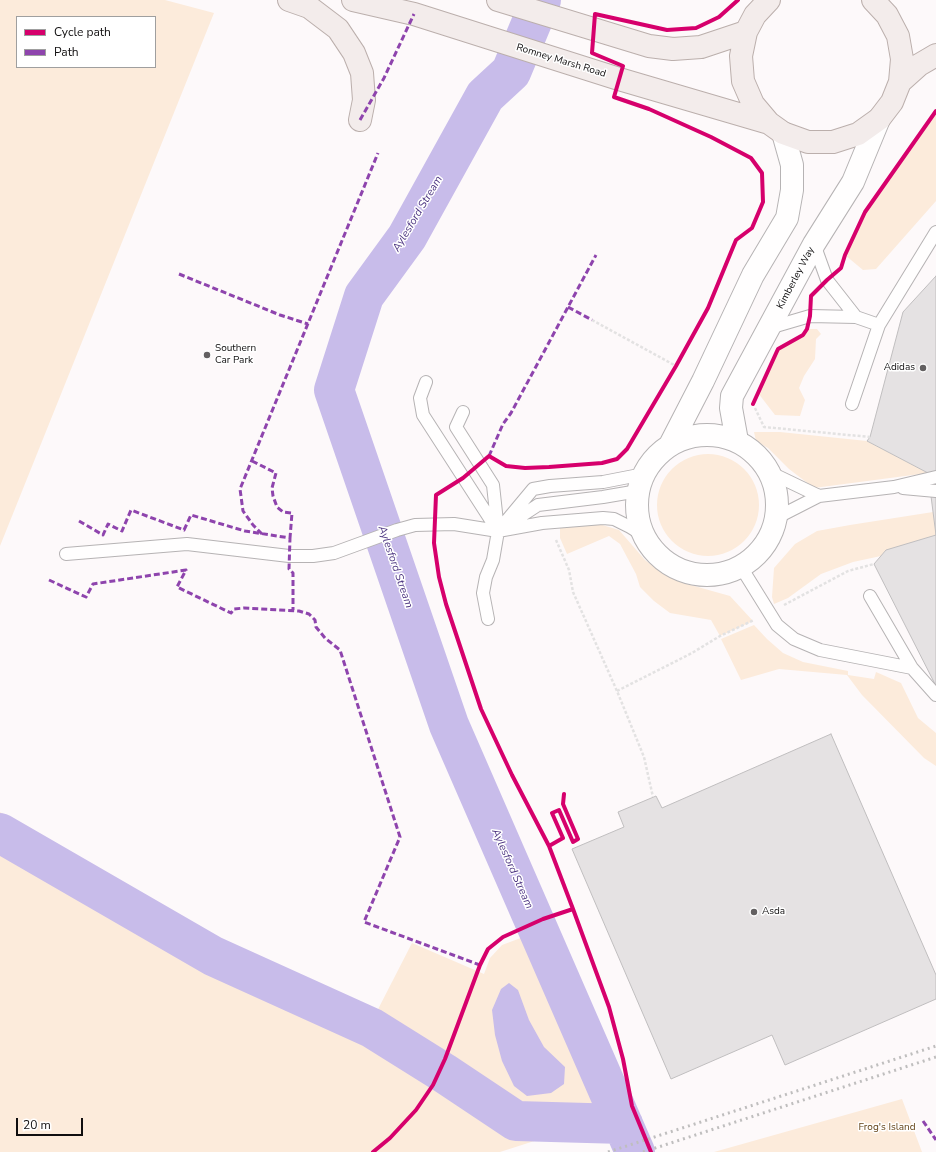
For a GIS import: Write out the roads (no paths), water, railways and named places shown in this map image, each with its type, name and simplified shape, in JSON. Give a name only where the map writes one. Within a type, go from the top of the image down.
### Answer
[{"type":"main road","points":[[289,0],[309,7],[338,29],[354,54],[362,73],[364,100],[360,120]]},
{"type":"main road","name":"Romney Marsh Road","points":[[353,0],[414,14],[776,128],[808,142],[834,142],[858,134],[879,119],[892,102],[900,82]]},
{"type":"main road","points":[[769,0],[756,15],[746,32],[741,56],[743,81],[753,104],[776,128]]},
{"type":"main road","points":[[873,0],[887,15],[898,36],[902,59],[900,82]]},
{"type":"main road","points":[[508,3],[649,46],[673,49],[701,47],[746,32]]},
{"type":"main road","points":[[900,82],[919,65],[936,55]]},
{"type":"street","name":"Kimberley Way","points":[[737,442],[731,408],[732,396],[814,244],[853,182],[879,119]]},
{"type":"street","points":[[670,445],[703,381],[753,275],[787,218],[792,190],[792,165],[776,128]]},
{"type":"street","points":[[714,435],[737,442],[755,454],[769,472],[777,494],[776,518],[770,538],[757,555],[741,567],[723,574],[704,576],[685,573],[668,564],[653,551],[643,535],[638,521],[637,506],[641,483],[655,458],[670,445],[691,436],[714,435]]},
{"type":"lane","points":[[852,404],[879,325],[936,232]]},
{"type":"lane","points":[[814,244],[827,280],[856,318]]},
{"type":"lane","points":[[769,328],[810,316],[856,318],[879,325]]},
{"type":"lane","points":[[426,382],[420,398],[423,415],[498,531]]},
{"type":"lane","points":[[463,412],[456,427],[493,485],[498,531],[493,560],[486,577],[483,593],[488,619]]},
{"type":"lane","points":[[769,472],[819,496]]},
{"type":"lane","points":[[776,518],[819,496],[894,487],[936,477]]},
{"type":"lane","points":[[498,531],[533,489],[550,486],[603,482],[641,483]]},
{"type":"lane","points":[[498,531],[538,505],[602,497],[641,483]]},
{"type":"lane","points":[[894,487],[936,491]]},
{"type":"lane","points":[[66,554],[187,544],[289,556],[312,556],[334,553],[397,530],[416,525],[454,524],[498,531],[542,523],[603,518],[614,519],[643,535]]},
{"type":"lane","points":[[741,567],[777,625],[794,639],[820,650],[912,668]]},
{"type":"lane","points":[[870,596],[912,668],[936,695]]},
{"type":"waterway","name":"Aylesford Stream","points":[[541,0],[511,72],[485,96],[407,237],[364,296],[334,390],[449,725],[635,1152]]},
{"type":"waterway","points":[[0,833],[213,956],[372,1028],[444,1073],[516,1121],[623,1124]]},
{"type":"railway","points":[[608,1152],[936,1046]]},
{"type":"railway","points":[[643,1152],[936,1057]]},
{"type":"place","name":"Southern Car Park","points":[[207,355]]},
{"type":"place","name":"Adidas","points":[[923,368]]},
{"type":"place","name":"Asda","points":[[754,912]]},
{"type":"park label","name":"Frog's Island","points":[[887,1128]]}]
